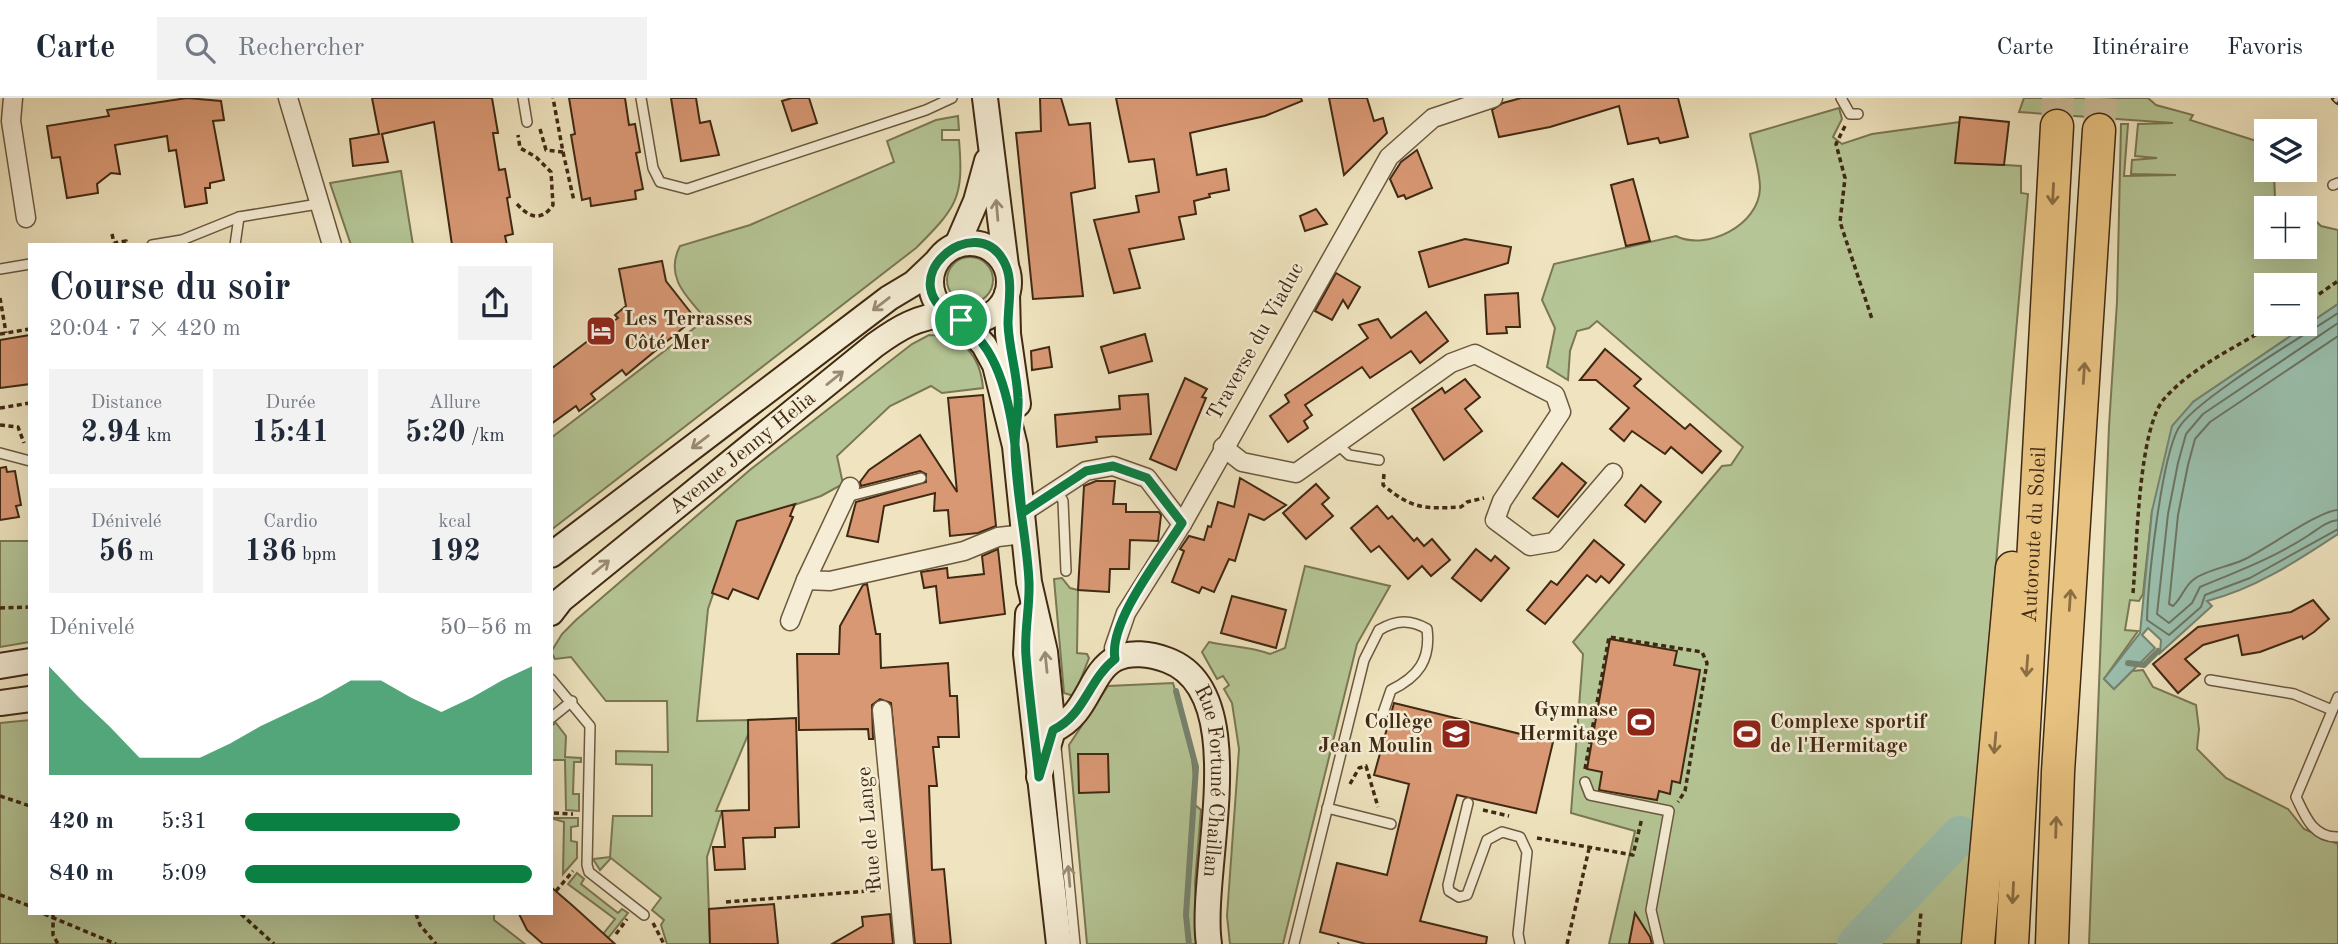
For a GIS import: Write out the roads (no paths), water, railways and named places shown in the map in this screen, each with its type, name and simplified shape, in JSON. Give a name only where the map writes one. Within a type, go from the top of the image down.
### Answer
[{"type":"highway","name":"Autoroute du Soleil","points":[[2012,944],[2057,126]]},
{"type":"highway","name":"Autoroute du Soleil","points":[[2053,944],[2058,772],[2099,130]]},
{"type":"highway","points":[[1978,944],[1998,702],[2023,471],[2042,384]]},
{"type":"street","points":[[13,98],[11,121],[26,218]]},
{"type":"street","points":[[288,98],[331,243]]},
{"type":"street","points":[[985,98],[989,154],[1009,280],[1008,334],[1018,399],[1015,446]]},
{"type":"street","name":"Traverse du Viaduc","points":[[1115,659],[1114,648],[1126,613],[1182,523],[1388,158],[1433,118],[1493,98]]},
{"type":"street","points":[[957,245],[976,201],[989,154]]},
{"type":"street","points":[[1006,266],[998,254],[985,246],[971,243],[957,245],[945,252],[935,263],[931,277],[932,291],[938,304],[984,345],[995,365],[1015,446],[1029,582],[1045,652],[1053,730],[1039,777]]},
{"type":"street","name":"Avenue Jenny Helia","points":[[553,553],[889,298],[914,283],[935,263]]},
{"type":"street","points":[[955,317],[976,320],[989,316],[1000,307],[1007,294]]},
{"type":"street","name":"Avenue Jenny Helia","points":[[553,610],[561,600],[902,325],[924,317],[955,317]]},
{"type":"street","points":[[1223,447],[1242,462],[1296,473],[1451,363],[1475,354],[1555,395],[1561,412],[1509,491],[1495,520],[1530,545],[1554,542],[1614,473]]},
{"type":"street","points":[[806,580],[830,581],[964,551],[1023,524],[1057,490],[1086,471],[1113,466],[1147,478],[1182,523]]},
{"type":"street","points":[[790,621],[806,580],[848,492]]},
{"type":"street","points":[[1029,582],[1026,654],[1059,944]]},
{"type":"street","name":"Rue Fortuné Chaillan","points":[[1115,659],[1141,654],[1173,662],[1192,677],[1207,700],[1217,746],[1207,913],[1209,944]]},
{"type":"street","points":[[1053,730],[1075,717],[1104,670],[1115,659]]},
{"type":"street","points":[[0,666],[28,661]]},
{"type":"street","points":[[1031,696],[1039,719],[1053,730]]},
{"type":"street","points":[[0,703],[28,699]]},
{"type":"street","name":"Rue de Lange","points":[[882,710],[904,944]]},
{"type":"lane","points":[[523,98],[527,122]]},
{"type":"lane","points":[[641,98],[653,168],[660,182],[687,189],[926,110],[952,98]]},
{"type":"lane","points":[[1841,98],[1854,114]]},
{"type":"lane","points":[[164,243],[182,240],[239,217],[318,204]]},
{"type":"lane","points":[[235,243],[239,217]]},
{"type":"lane","points":[[0,268],[28,264]]},
{"type":"lane","points":[[1337,444],[1349,455],[1379,460]]},
{"type":"lane","points":[[0,453],[28,460]]},
{"type":"lane","points":[[848,492],[921,478]]},
{"type":"lane","points":[[1057,490],[1063,501],[1066,571]]},
{"type":"lane","points":[[1294,944],[1364,660],[1379,630],[1389,625],[1415,622],[1427,629],[1429,644],[1426,658],[1408,682],[1391,690],[1382,716]]},
{"type":"lane","points":[[2210,680],[2294,694],[2332,710]]},
{"type":"lane","points":[[553,681],[587,720],[590,732],[587,865],[594,877],[644,915]]},
{"type":"lane","points":[[2338,697],[2296,797],[2308,824],[2329,837],[2338,837]]},
{"type":"lane","points":[[553,716],[572,701]]},
{"type":"lane","points":[[1053,730],[1075,944]]},
{"type":"lane","points":[[1585,782],[1590,795],[1669,811],[1651,910],[1659,944]]},
{"type":"lane","points":[[1468,803],[1449,891],[1459,897],[1467,895],[1487,840],[1502,832],[1520,836],[1526,843],[1527,852],[1518,934],[1520,944]]},
{"type":"lane","points":[[1328,808],[1387,823]]},
{"type":"water","points":[[2338,304],[2338,534],[2259,582],[2207,601],[2212,606],[2160,653],[2161,640],[2148,628],[2142,635],[2155,648],[2114,689],[2104,679],[2140,633],[2152,511],[2172,426],[2193,402],[2291,336],[2317,336],[2317,318]]},
{"type":"waterway","points":[[2128,663],[2144,665],[2158,651]]},
{"type":"waterway","points":[[1176,691],[1196,767],[1186,915],[1189,944]]},
{"type":"waterway","points":[[1856,944],[1960,835]]},
{"type":"tunnel","points":[[2057,126],[2058,98]]},
{"type":"tunnel","points":[[2099,130],[2101,98]]},
{"type":"railway","points":[[2335,98],[2338,101]]},
{"type":"place","name":"Les Terrasses Côté Mer","points":[[601,331]]},
{"type":"place","name":"Gymnase Hermitage","points":[[1641,722]]},
{"type":"place","name":"Collège Jean Moulin","points":[[1456,734]]},
{"type":"place","name":"Complexe sportif de l'Hermitage","points":[[1747,734]]}]
